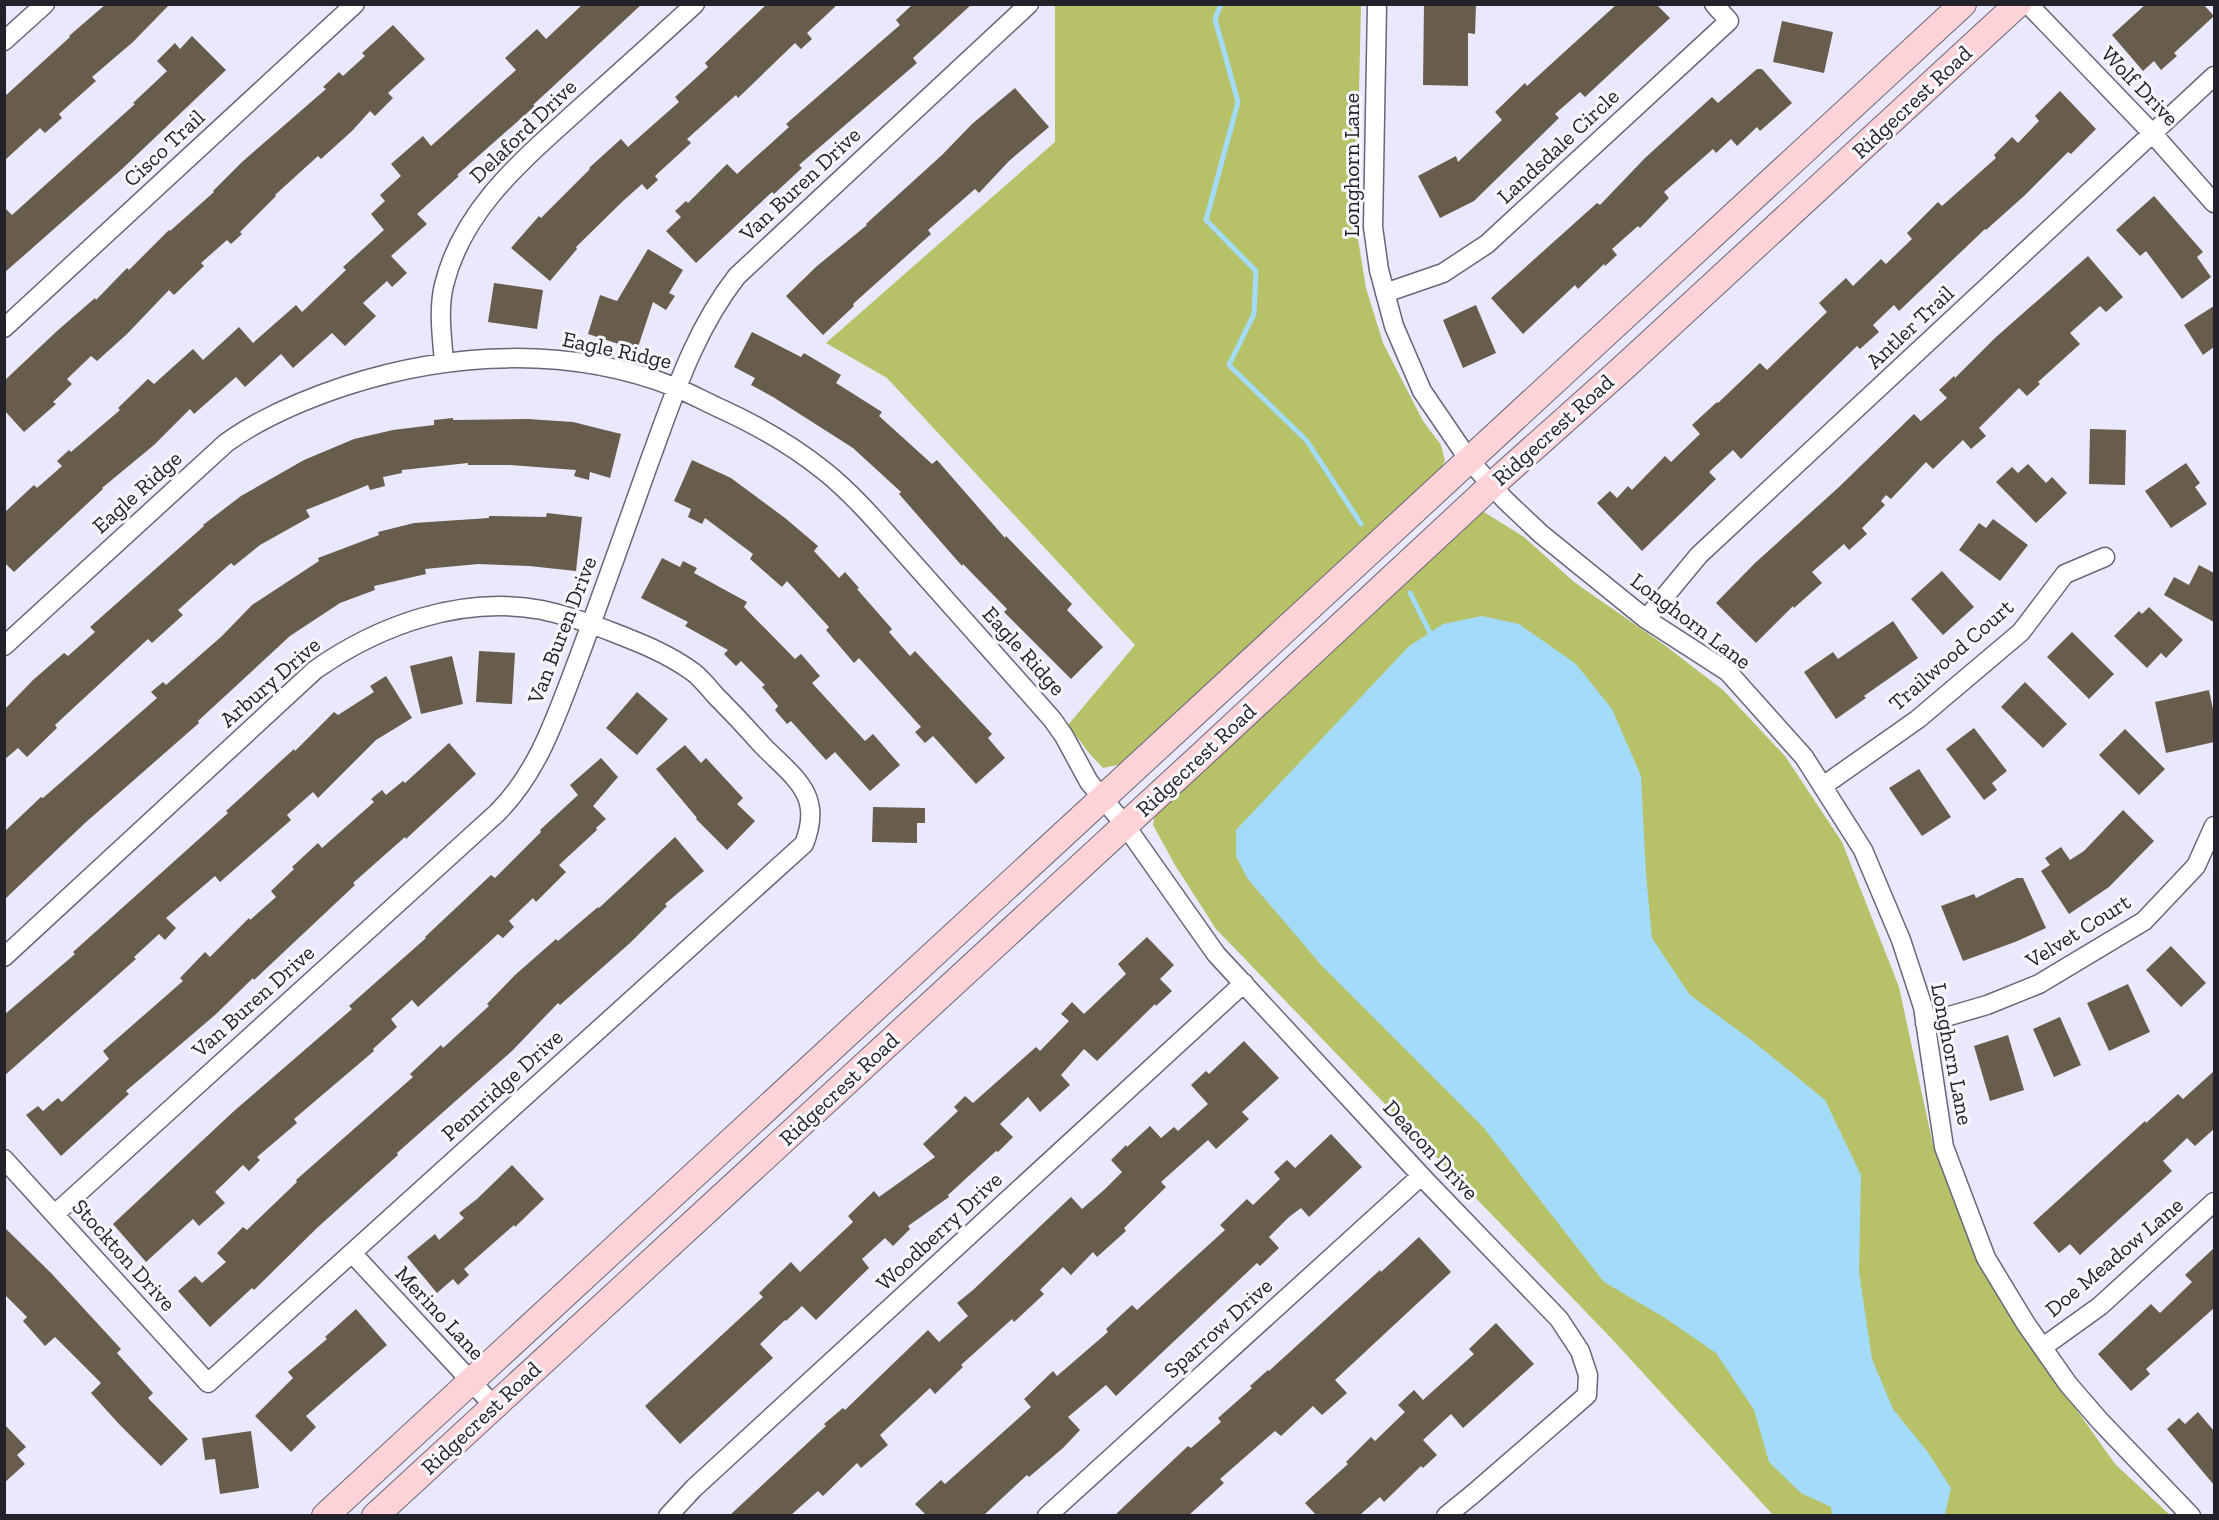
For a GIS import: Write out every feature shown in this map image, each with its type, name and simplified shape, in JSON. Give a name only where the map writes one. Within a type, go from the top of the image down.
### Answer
[{"type":"main road","name":"Ridgecrest Road","points":[[325,1515],[1103,800],[1963,4]]},
{"type":"main road","name":"Ridgecrest Road","points":[[375,1515],[1491,485],[1614,376],[2018,4]]},
{"type":"street","points":[[4,41],[45,4]]},
{"type":"street","name":"Delaford Drive","points":[[444,362],[441,318],[444,287],[457,247],[481,206],[516,167],[695,4]]},
{"type":"street","name":"Van Buren Drive","points":[[55,1214],[509,801],[528,776],[546,742],[677,388],[705,321],[720,297],[737,276],[1029,4]]},
{"type":"street","name":"Longhorn Lane","points":[[1377,4],[1372,200],[1376,249],[1385,293],[1403,350],[1422,391],[1469,460],[1541,534],[1646,619],[1728,672],[1804,757],[1863,850],[1901,940],[1923,1007],[1944,1147],[1986,1258],[2026,1324],[2068,1384],[2100,1421],[2191,1515]]},
{"type":"street","name":"Landsdale Circle","points":[[1385,293],[1443,273],[1487,244],[1729,21],[1714,4]]},
{"type":"street","name":"Wolf Drive","points":[[2028,4],[2153,134],[2214,203]]},
{"type":"street","name":"Cisco Trail","points":[[4,327],[350,6]]},
{"type":"street","name":"Antler Trail","points":[[1646,619],[1700,555],[2214,76]]},
{"type":"street","name":"Eagle Ridge","points":[[4,646],[226,443],[246,428],[274,414],[326,392],[364,380],[444,362],[494,358],[546,359],[596,366],[677,388],[744,419],[789,444],[825,471],[904,554],[1052,719],[1089,782],[1103,800]]},
{"type":"street","name":"Trailwood Court","points":[[1822,786],[1918,719],[2021,632],[2065,574],[2105,557]]},
{"type":"street","name":"Arbury Drive","points":[[4,957],[303,681],[344,651],[396,626],[432,615],[459,610],[489,607],[522,608],[560,614],[641,643],[669,656],[696,674],[802,787],[812,812]]},
{"type":"street","name":"Deacon Drive","points":[[1103,800],[1125,825],[1216,954],[1421,1176],[1559,1319],[1580,1351],[1588,1375],[1587,1395],[1446,1515]]},
{"type":"street","name":"Pennridge Drive","points":[[208,1383],[804,844],[810,828],[812,812]]},
{"type":"street","name":"Velvet Court","points":[[1925,1023],[1987,1005],[2039,984],[2144,921],[2196,866],[2214,826]]},
{"type":"street","name":"Woodberry Drive","points":[[668,1515],[694,1488],[1244,983]]},
{"type":"street","name":"Stockton Drive","points":[[4,1159],[208,1383]]},
{"type":"street","name":"Sparrow Drive","points":[[1047,1515],[1421,1176]]},
{"type":"street","name":"Doe Meadow Lane","points":[[2043,1347],[2100,1306],[2214,1202]]},
{"type":"street","name":"Merino Lane","points":[[352,1253],[494,1406]]},
{"type":"green space","points":[[1055,5],[1361,5],[1356,227],[1366,288],[1383,343],[1423,421],[1441,445],[1445,461],[1437,476],[1127,763],[1103,768],[1068,725],[1135,645],[887,378],[826,343],[1055,142]]},
{"type":"green space","points":[[1484,512],[1524,537],[1574,582],[1663,644],[1723,690],[1785,756],[1842,842],[1899,987],[1933,1145],[1965,1229],[2001,1303],[2115,1464],[2170,1515],[1773,1515],[1612,1339],[1216,929],[1175,865],[1153,825],[1155,812],[1471,516]]},
{"type":"water","points":[[1482,616],[1519,624],[1576,664],[1612,709],[1641,776],[1652,938],[1690,995],[1754,1042],[1825,1100],[1861,1175],[1859,1272],[1872,1359],[1893,1409],[1927,1451],[1951,1488],[1945,1515],[1832,1515],[1831,1507],[1801,1493],[1769,1462],[1754,1410],[1716,1353],[1665,1318],[1604,1282],[1483,1127],[1322,966],[1247,878],[1236,856],[1236,830],[1408,647],[1443,624]]},
{"type":"building","points":[[106,4],[170,4],[133,42],[92,77],[96,81],[59,114],[62,118],[45,133],[40,128],[4,161],[4,97]]},
{"type":"building","points":[[583,4],[642,4],[417,214],[427,224],[391,256],[407,273],[392,287],[387,281],[363,303],[376,316],[345,346],[332,333],[293,368],[281,354],[245,387],[236,377],[194,414],[190,409],[154,445],[102,488],[14,572],[4,562],[4,513],[34,485],[37,488],[62,466],[57,461],[69,450],[71,452],[120,410],[118,408],[148,379],[154,384],[193,349],[203,360],[239,327],[253,343],[296,305],[302,312],[346,270],[343,267],[384,230],[371,214],[385,201],[380,195],[401,176],[391,164],[423,136],[431,146],[516,70],[505,58],[537,29],[546,39]]},
{"type":"building","points":[[767,4],[838,4],[807,33],[812,39],[801,49],[795,43],[738,98],[736,95],[687,139],[691,143],[655,176],[658,180],[647,190],[642,184],[623,201],[576,247],[577,249],[550,281],[511,248],[539,216],[541,218],[589,168],[621,139],[628,147],[679,102],[675,97],[708,67],[705,63]]},
{"type":"building","points":[[913,4],[972,4],[913,58],[917,63],[799,165],[802,168],[774,194],[772,192],[696,263],[666,231],[681,217],[675,211],[686,201],[688,203],[727,164],[737,174],[789,127],[786,124],[900,25],[896,20]]},
{"type":"building","points":[[1424,4],[1476,4],[1475,34],[1468,33],[1468,86],[1423,85]]},
{"type":"building","points":[[1617,4],[1656,4],[1670,18],[1585,97],[1580,92],[1555,114],[1559,118],[1474,201],[1440,218],[1418,176],[1456,156],[1458,162],[1502,120],[1495,112],[1525,83],[1527,86]]},
{"type":"building","points":[[2146,4],[2203,4],[2214,16],[2174,53],[2177,56],[2161,70],[2154,61],[2143,71],[2112,35]]},
{"type":"building","points":[[1782,21],[1833,32],[1824,73],[1773,62]]},
{"type":"building","points":[[393,25],[425,59],[388,93],[393,98],[375,116],[370,111],[321,159],[318,156],[275,195],[240,232],[242,234],[231,244],[227,240],[201,263],[204,266],[174,295],[169,290],[127,334],[97,361],[91,356],[67,379],[72,384],[53,402],[56,404],[24,432],[4,410],[4,381],[57,331],[95,298],[96,300],[127,268],[129,270],[169,230],[214,192],[242,162],[326,89],[323,87],[339,72],[343,76],[365,56],[362,53]]},
{"type":"building","points":[[192,36],[226,70],[122,169],[4,273],[4,207],[12,215],[135,104],[133,103],[167,71],[157,61],[175,43],[180,49]]},
{"type":"building","points":[[1757,69],[1762,69],[1792,103],[1760,131],[1757,127],[1737,146],[1731,139],[1716,153],[1713,149],[1664,192],[1669,198],[1640,228],[1638,226],[1612,249],[1617,255],[1578,289],[1575,285],[1523,334],[1491,298],[1597,203],[1600,205],[1645,158],[1712,97],[1718,103]]},
{"type":"building","points":[[1015,88],[1049,127],[1009,161],[979,193],[975,189],[928,230],[931,234],[853,304],[854,306],[823,335],[786,296],[817,266],[867,225],[972,124]]},
{"type":"building","points":[[2060,91],[2096,129],[2071,154],[2068,152],[2024,196],[1985,229],[1899,311],[1894,305],[1873,325],[1879,332],[1860,349],[1857,346],[1741,459],[1733,450],[1709,472],[1716,479],[1642,551],[1597,503],[1610,491],[1617,498],[1628,486],[1632,490],[1665,456],[1671,462],[1700,434],[1692,425],[1760,363],[1767,370],[1827,312],[1819,303],[1846,278],[1853,286],[1881,259],[1886,264],[1912,239],[1907,233],[1938,202],[1942,206],[1996,158],[1994,155],[2012,137],[2018,143],[2039,121],[2035,116]]},
{"type":"building","points":[[2154,196],[2203,252],[2197,257],[2211,277],[2182,299],[2146,251],[2140,256],[2116,230]]},
{"type":"building","points":[[648,249],[683,270],[669,293],[675,296],[666,310],[653,302],[637,350],[588,334],[600,295],[617,301]]},
{"type":"building","points":[[2088,256],[2123,297],[2106,312],[2100,306],[2070,333],[2080,344],[2038,382],[2040,384],[2027,396],[2019,388],[1979,428],[1986,436],[1971,449],[1963,440],[1933,469],[1926,462],[1891,499],[1886,495],[1881,501],[1885,505],[1862,528],[1867,534],[1849,550],[1844,544],[1812,572],[1822,583],[1794,608],[1793,606],[1756,643],[1716,603],[1755,563],[1839,487],[1914,414],[1921,421],[1947,398],[1939,390]]},
{"type":"building","points":[[494,283],[543,290],[537,329],[488,322]]},
{"type":"building","points":[[1476,305],[1496,353],[1463,368],[1443,320]]},
{"type":"building","points":[[2214,306],[2214,347],[2203,355],[2184,325]]},
{"type":"building","points":[[752,332],[801,357],[804,353],[841,375],[836,383],[882,412],[879,416],[932,464],[937,460],[1005,538],[1006,536],[1072,604],[1067,610],[1103,647],[1071,679],[1004,612],[1007,609],[963,564],[962,566],[899,494],[901,492],[853,448],[751,385],[755,378],[734,367]]},
{"type":"building","points":[[453,418],[453,420],[528,419],[573,422],[621,434],[610,478],[590,472],[589,480],[574,476],[576,470],[510,465],[468,465],[468,463],[402,470],[402,473],[383,477],[385,486],[370,490],[368,485],[306,510],[310,517],[260,545],[234,566],[231,563],[178,610],[183,615],[152,643],[148,639],[55,725],[57,728],[27,757],[18,748],[4,760],[4,710],[64,653],[68,656],[95,632],[90,627],[203,525],[241,496],[304,460],[354,439],[393,430],[434,425],[434,420]]},
{"type":"building","points":[[2090,429],[2126,430],[2125,485],[2089,484]]},
{"type":"building","points":[[692,460],[731,478],[818,546],[814,551],[839,578],[845,572],[892,629],[889,632],[910,656],[915,651],[992,734],[988,738],[1005,758],[976,784],[933,736],[925,743],[915,732],[921,727],[859,658],[854,663],[826,630],[829,627],[787,581],[782,587],[750,559],[753,554],[705,518],[702,524],[688,517],[691,509],[674,501]]},
{"type":"building","points":[[2186,463],[2200,483],[2195,487],[2207,504],[2171,528],[2145,491]]},
{"type":"building","points":[[2028,464],[2046,483],[2052,477],[2067,493],[2036,523],[1996,482],[2012,467],[2018,473]]},
{"type":"building","points":[[547,513],[582,517],[576,571],[478,564],[425,569],[426,574],[374,586],[375,590],[340,603],[290,636],[198,721],[199,723],[85,823],[4,900],[4,832],[41,797],[43,798],[157,698],[151,692],[163,682],[166,685],[222,636],[252,605],[319,561],[318,558],[379,535],[378,532],[414,523],[489,518],[489,516],[546,517]]},
{"type":"building","points":[[1993,519],[2028,545],[2000,581],[1959,550],[1979,523],[1986,528]]},
{"type":"building","points":[[662,558],[680,567],[683,561],[697,568],[694,573],[747,602],[744,607],[795,659],[801,654],[820,676],[812,683],[865,741],[873,734],[900,765],[870,791],[835,752],[826,760],[791,721],[787,724],[775,710],[778,706],[762,687],[765,685],[741,661],[736,666],[724,654],[728,650],[685,626],[688,622],[641,598]]},
{"type":"building","points":[[2199,565],[2214,573],[2214,622],[2164,595],[2174,577],[2189,585]]},
{"type":"building","points":[[1942,571],[1974,607],[1943,635],[1911,599]]},
{"type":"building","points":[[2149,607],[2183,640],[2166,658],[2161,653],[2147,668],[2114,636],[2139,611],[2142,614]]},
{"type":"building","points":[[1893,621],[1918,658],[1836,719],[1804,672],[1833,652],[1838,659]]},
{"type":"building","points":[[2072,632],[2114,674],[2089,699],[2047,657]]},
{"type":"building","points":[[479,651],[515,653],[512,704],[476,702]]},
{"type":"building","points":[[452,656],[463,704],[421,714],[410,666]]},
{"type":"building","points":[[386,676],[412,718],[376,740],[318,798],[313,792],[287,815],[291,820],[220,882],[215,876],[166,918],[176,928],[165,940],[159,934],[134,957],[136,959],[4,1076],[4,1015],[75,954],[73,952],[228,813],[226,811],[294,749],[295,751],[334,712],[338,715],[374,692],[370,686]]},
{"type":"building","points":[[2025,682],[2067,724],[2043,748],[2001,707]]},
{"type":"building","points":[[2209,690],[2214,714],[2214,742],[2166,753],[2155,702]]},
{"type":"building","points":[[637,692],[668,719],[637,755],[606,728]]},
{"type":"building","points":[[1974,728],[2007,771],[1992,783],[1997,790],[1984,800],[1946,749]]},
{"type":"building","points":[[2125,729],[2165,769],[2139,795],[2099,755]]},
{"type":"building","points":[[449,743],[476,774],[406,839],[405,837],[353,883],[355,885],[254,980],[253,978],[215,1015],[126,1091],[129,1094],[61,1156],[26,1115],[38,1106],[43,1111],[58,1098],[62,1102],[109,1059],[103,1051],[183,981],[180,978],[205,952],[210,957],[249,918],[250,920],[276,897],[271,891],[294,869],[292,867],[318,843],[322,848],[374,802],[371,799],[382,790],[386,795],[403,781],[405,783]]},
{"type":"building","points":[[685,745],[701,763],[706,758],[743,798],[737,804],[755,821],[727,850],[696,819],[656,769]]},
{"type":"building","points":[[601,758],[618,777],[593,806],[606,819],[559,865],[566,872],[536,902],[533,898],[509,921],[514,927],[503,938],[498,934],[418,1007],[412,1000],[391,1019],[397,1027],[373,1049],[374,1051],[294,1119],[297,1123],[257,1157],[260,1160],[249,1171],[243,1165],[215,1192],[225,1203],[199,1226],[193,1219],[146,1262],[113,1224],[234,1111],[352,1009],[349,1006],[426,938],[491,875],[495,878],[541,832],[540,830],[578,795],[570,785]]},
{"type":"building","points":[[1919,769],[1951,817],[1922,836],[1889,788]]},
{"type":"building","points":[[873,807],[925,808],[925,823],[917,823],[917,843],[872,842]]},
{"type":"building","points":[[2123,810],[2154,841],[2109,887],[2069,914],[2041,871],[2050,865],[2045,858],[2061,847],[2070,860],[2084,851]]},
{"type":"building","points":[[675,837],[704,871],[665,904],[667,906],[630,943],[560,1005],[558,1003],[512,1051],[397,1153],[398,1155],[318,1227],[254,1290],[252,1288],[210,1327],[178,1291],[195,1276],[202,1283],[226,1262],[217,1253],[243,1227],[247,1230],[297,1182],[296,1180],[413,1077],[410,1074],[441,1045],[443,1048],[489,1006],[487,1004],[515,975],[556,939],[558,941],[599,908]]},
{"type":"building","points":[[2017,878],[2023,878],[2046,928],[1963,961],[1941,906],[1974,894],[1976,898]]},
{"type":"building","points":[[1147,937],[1174,965],[1160,979],[1172,991],[1156,1006],[1155,1004],[1097,1061],[1084,1049],[1061,1075],[1070,1085],[1040,1112],[1028,1097],[1000,1124],[1013,1137],[948,1195],[949,1197],[908,1226],[910,1229],[893,1246],[885,1238],[862,1259],[869,1268],[816,1320],[802,1306],[785,1320],[760,1344],[773,1358],[680,1444],[645,1406],[763,1297],[759,1293],[791,1262],[800,1272],[853,1222],[848,1216],[874,1191],[879,1197],[935,1157],[923,1144],[958,1111],[954,1107],[965,1096],[973,1103],[1036,1047],[1040,1051],[1069,1021],[1061,1014],[1072,1002],[1084,1014],[1126,974],[1118,964]]},
{"type":"building","points":[[2171,946],[2206,983],[2181,1007],[2146,970]]},
{"type":"building","points":[[2128,984],[2150,1032],[2109,1051],[2087,1003]]},
{"type":"building","points":[[2060,1017],[2081,1065],[2054,1077],[2033,1029]]},
{"type":"building","points":[[2008,1035],[2024,1090],[1990,1101],[1974,1046]]},
{"type":"building","points":[[1244,1041],[1279,1078],[1242,1112],[1249,1119],[1216,1149],[1208,1140],[1161,1182],[1166,1187],[1124,1228],[1126,1231],[1097,1257],[1093,1252],[1071,1275],[1063,1267],[1040,1290],[1044,1294],[1014,1322],[1012,1319],[961,1365],[963,1367],[935,1394],[930,1388],[880,1435],[888,1445],[861,1468],[857,1463],[823,1496],[818,1491],[791,1515],[730,1515],[826,1426],[824,1424],[843,1408],[845,1410],[928,1330],[939,1342],[968,1316],[957,1303],[1071,1197],[1082,1209],[1104,1190],[1122,1172],[1111,1160],[1126,1145],[1127,1147],[1150,1126],[1161,1138],[1174,1127],[1178,1131],[1208,1104],[1191,1085],[1206,1071],[1209,1074]]},
{"type":"building","points":[[2214,1071],[2214,1129],[2195,1146],[2187,1138],[2163,1161],[2172,1171],[2080,1255],[2070,1244],[2059,1253],[2033,1223],[2145,1121],[2146,1123],[2178,1094],[2183,1099]]},
{"type":"building","points":[[1331,1134],[1362,1167],[1309,1217],[1301,1208],[1289,1217],[1269,1237],[1279,1248],[1260,1266],[1257,1263],[1116,1396],[1106,1385],[1068,1417],[1080,1430],[1063,1448],[1029,1477],[1027,1475],[984,1515],[926,1515],[915,1504],[941,1480],[945,1484],[1031,1407],[1024,1399],[1053,1371],[1057,1376],[1108,1332],[1106,1329],[1132,1305],[1137,1310],[1225,1230],[1220,1225],[1247,1199],[1253,1205],[1280,1179],[1274,1172],[1287,1160],[1295,1168]]},
{"type":"building","points":[[512,1165],[544,1199],[515,1227],[514,1225],[464,1269],[469,1275],[458,1285],[453,1279],[437,1293],[407,1257],[435,1234],[439,1240],[464,1218],[459,1213]]},
{"type":"building","points":[[4,1227],[51,1273],[121,1349],[117,1353],[153,1393],[148,1398],[188,1439],[161,1466],[91,1393],[101,1383],[55,1337],[45,1346],[23,1321],[27,1317],[4,1294]]},
{"type":"building","points":[[1419,1237],[1451,1272],[1335,1380],[1347,1393],[1322,1415],[1313,1406],[1281,1436],[1275,1431],[1220,1479],[1224,1483],[1189,1515],[1115,1515],[1188,1446],[1191,1448],[1221,1422],[1218,1418],[1252,1388],[1250,1386]]},
{"type":"building","points":[[2214,1248],[2214,1308],[2146,1369],[2150,1374],[2131,1391],[2098,1354],[2151,1304],[2160,1313],[2192,1282],[2185,1275]]},
{"type":"building","points":[[356,1309],[387,1345],[306,1416],[316,1427],[291,1452],[255,1416],[293,1378],[288,1372],[327,1339],[325,1337]]},
{"type":"building","points":[[1496,1323],[1534,1364],[1463,1428],[1451,1414],[1423,1440],[1437,1455],[1423,1468],[1421,1466],[1384,1502],[1380,1497],[1360,1515],[1316,1515],[1305,1503],[1348,1464],[1346,1462],[1371,1437],[1375,1441],[1405,1412],[1398,1405],[1414,1390],[1423,1400],[1474,1354],[1469,1349]]},
{"type":"building","points":[[2198,1412],[2214,1431],[2214,1485],[2167,1429],[2179,1418],[2185,1424]]},
{"type":"building","points":[[4,1424],[26,1447],[17,1455],[25,1464],[4,1483]]},
{"type":"building","points":[[251,1431],[259,1488],[220,1494],[215,1459],[205,1460],[202,1438]]},
{"type":"waterway","points":[[1221,4],[1215,19],[1238,102],[1206,220],[1256,271],[1254,314],[1229,365],[1307,441],[1361,524]]},
{"type":"waterway","points":[[1410,593],[1430,633]]}]
